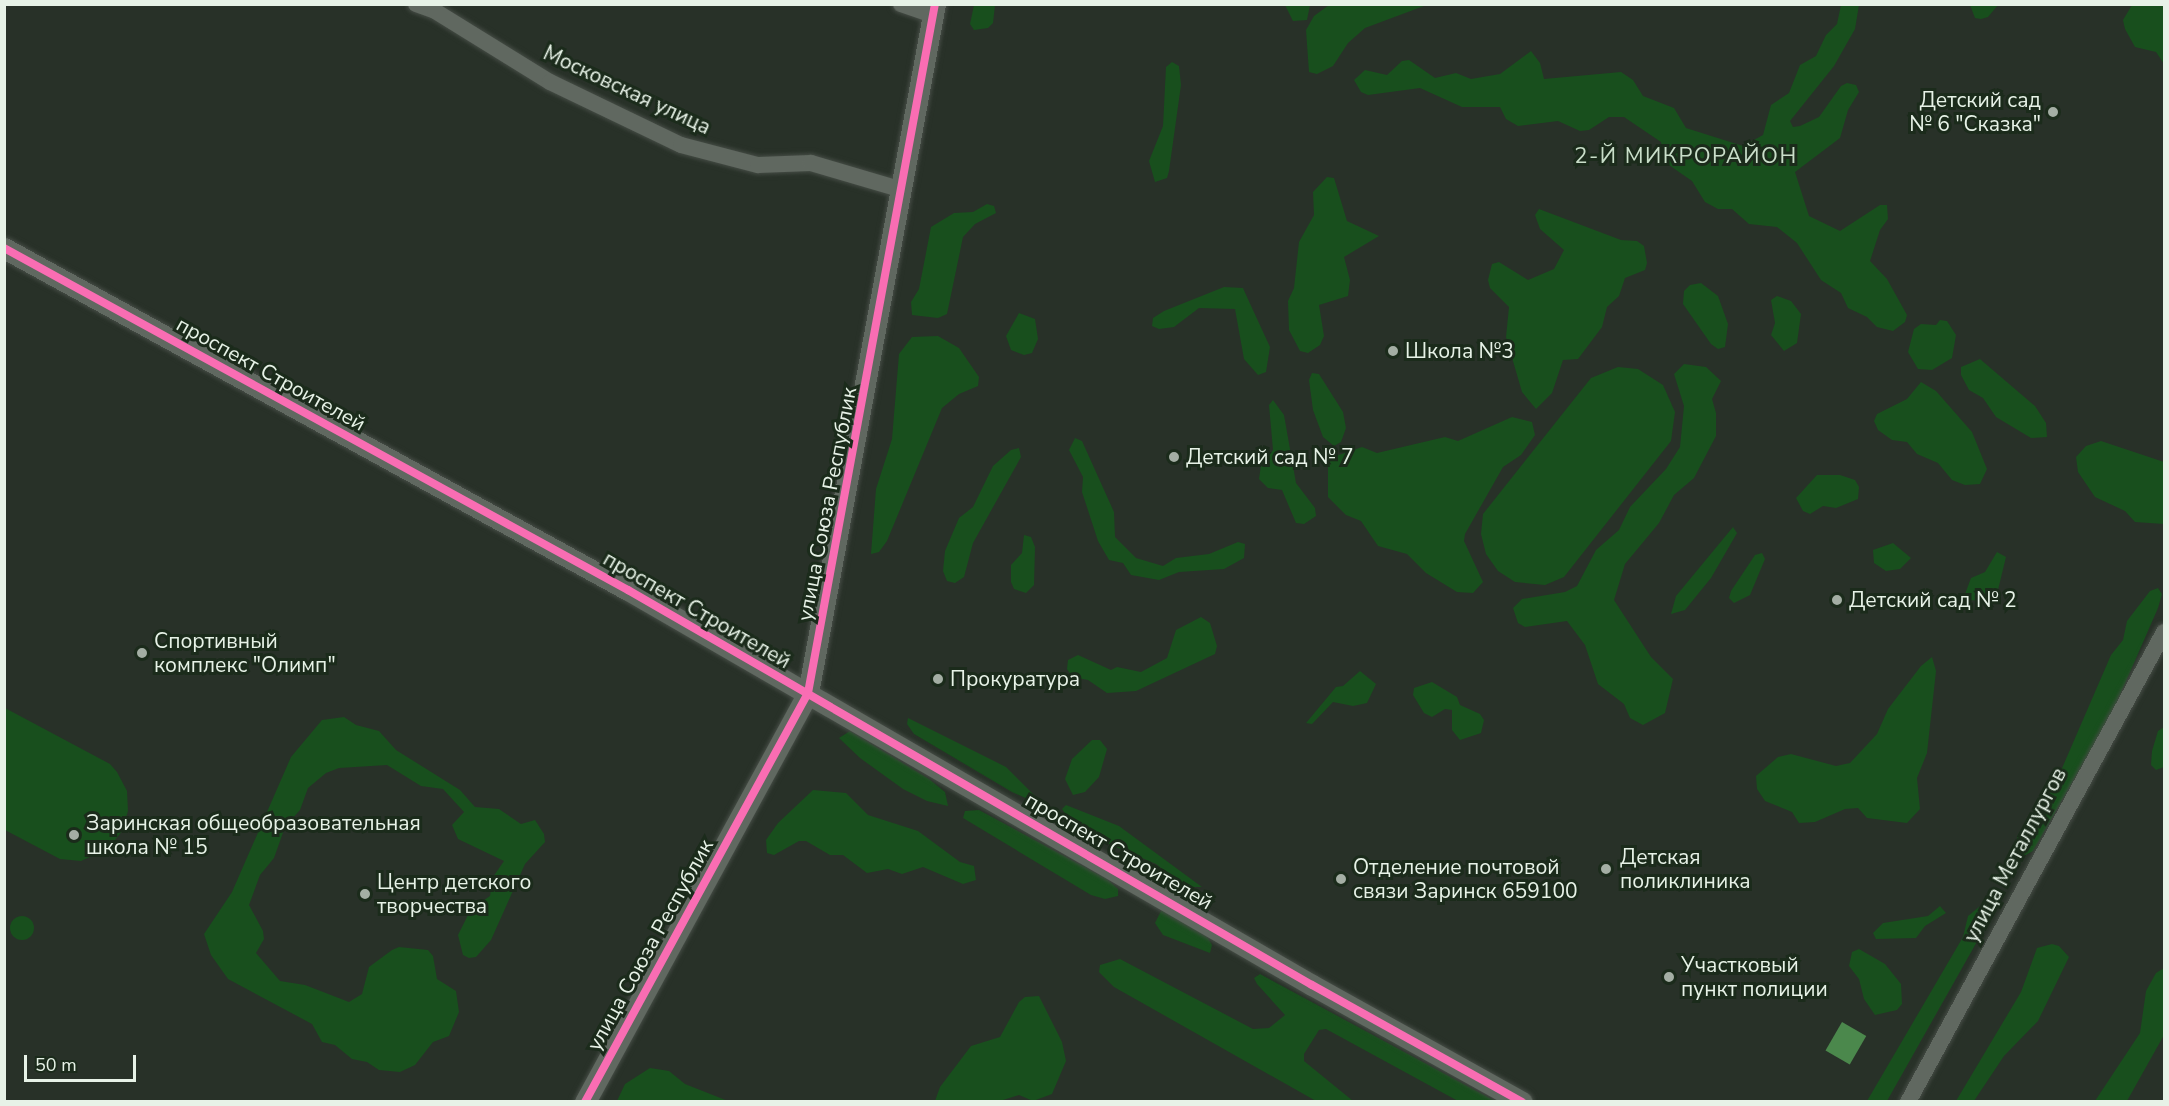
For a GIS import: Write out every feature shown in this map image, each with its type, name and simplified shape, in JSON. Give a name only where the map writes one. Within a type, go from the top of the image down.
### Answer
[{"type":"street","name":"Московская улица","points":[[416,4],[435,11],[550,82],[681,145],[758,165],[811,164],[903,190]]},
{"type":"street","points":[[901,4],[934,10]]},
{"type":"street","name":"улица Союза Республик","points":[[585,1101],[808,693],[903,190],[934,10]]},
{"type":"street","name":"проспект Строителей","points":[[4,248],[808,693],[1312,985],[1522,1101]]},
{"type":"street","name":"улица Металлургов","points":[[1908,1101],[2164,632]]},
{"type":"shaded area","points":[[1970,4],[1998,5],[1988,17],[1981,19],[1975,18]]},
{"type":"shaded area","points":[[974,5],[995,5],[993,23],[988,28],[974,30],[970,24]]},
{"type":"shaded area","points":[[1285,5],[1310,5],[1307,20],[1293,21]]},
{"type":"shaded area","points":[[1329,5],[1441,5],[1424,6],[1365,28],[1348,43],[1333,66],[1317,74],[1309,72],[1306,30],[1314,16]]},
{"type":"shaded area","points":[[1841,5],[1859,5],[1855,29],[1834,66],[1790,121],[1793,127],[1819,117],[1841,86],[1847,83],[1856,85],[1859,92],[1848,110],[1840,138],[1795,172],[1809,216],[1840,231],[1880,205],[1887,205],[1888,219],[1880,230],[1870,261],[1887,279],[1907,315],[1905,322],[1893,331],[1877,327],[1867,317],[1848,308],[1841,293],[1821,280],[1797,243],[1777,227],[1749,224],[1732,209],[1718,209],[1705,202],[1692,181],[1666,163],[1661,142],[1624,117],[1609,117],[1589,130],[1580,131],[1558,121],[1518,126],[1506,119],[1500,107],[1462,107],[1420,88],[1368,95],[1361,92],[1354,80],[1365,70],[1387,75],[1402,61],[1409,60],[1435,78],[1456,73],[1471,79],[1500,74],[1531,51],[1540,63],[1544,79],[1621,72],[1633,80],[1643,96],[1674,108],[1686,128],[1743,146],[1763,135],[1771,105],[1789,93],[1800,65],[1816,56],[1826,35],[1837,24]]},
{"type":"shaded area","points":[[2132,5],[2164,5],[2164,64],[2156,52],[2135,47],[2125,29],[2123,20]]},
{"type":"shaded area","points":[[1172,62],[1179,66],[1181,85],[1169,171],[1167,178],[1155,182],[1149,161],[1163,126],[1166,67]]},
{"type":"shaded area","points":[[1327,177],[1334,178],[1347,221],[1379,236],[1344,257],[1350,280],[1348,296],[1319,305],[1324,336],[1320,345],[1308,353],[1300,351],[1289,330],[1288,301],[1294,288],[1299,242],[1314,215],[1313,192]]},
{"type":"shaded area","points":[[987,204],[994,206],[996,213],[975,224],[963,237],[947,314],[938,318],[912,315],[911,302],[919,289],[931,227],[954,213],[973,212]]},
{"type":"shaded area","points":[[1539,209],[1621,240],[1637,241],[1644,246],[1647,263],[1645,270],[1625,278],[1619,296],[1607,307],[1602,327],[1578,359],[1563,360],[1552,393],[1536,409],[1522,392],[1506,337],[1509,307],[1490,288],[1488,280],[1492,264],[1499,262],[1528,280],[1554,269],[1564,250],[1540,229],[1535,215]]},
{"type":"shaded area","points":[[1701,283],[1718,296],[1728,324],[1725,347],[1718,349],[1711,344],[1683,304],[1684,291],[1690,285]]},
{"type":"shaded area","points":[[1224,287],[1243,288],[1270,347],[1266,372],[1258,375],[1244,359],[1235,309],[1199,308],[1174,327],[1159,329],[1152,326],[1153,318],[1164,311]]},
{"type":"shaded area","points":[[1777,296],[1791,301],[1801,314],[1797,343],[1784,351],[1771,335],[1775,323],[1771,300]]},
{"type":"shaded area","points":[[1019,313],[1035,319],[1038,339],[1032,353],[1024,355],[1011,350],[1006,336]]},
{"type":"shaded area","points":[[1940,320],[1947,321],[1956,335],[1952,358],[1932,370],[1918,369],[1908,352],[1914,329],[1921,324],[1936,325]]},
{"type":"shaded area","points":[[938,336],[959,348],[979,377],[978,386],[959,394],[942,408],[887,541],[879,552],[871,554],[876,489],[892,439],[899,354],[912,337]]},
{"type":"shaded area","points":[[1980,359],[2035,406],[2046,423],[2047,437],[2031,438],[1996,417],[1983,398],[1969,390],[1961,375],[1961,367]]},
{"type":"shaded area","points":[[1684,364],[1706,367],[1721,381],[1712,399],[1716,413],[1716,436],[1694,478],[1674,495],[1659,523],[1625,564],[1614,600],[1651,657],[1673,679],[1665,713],[1643,725],[1630,718],[1624,704],[1598,684],[1585,645],[1567,621],[1525,627],[1518,623],[1513,608],[1522,599],[1565,592],[1577,586],[1596,550],[1619,530],[1630,507],[1666,469],[1680,447],[1684,406],[1674,374]]},
{"type":"shaded area","points":[[1618,367],[1638,369],[1663,385],[1675,412],[1671,441],[1564,577],[1545,585],[1515,582],[1498,571],[1486,554],[1481,534],[1483,514],[1591,378]]},
{"type":"shaded area","points":[[1312,373],[1319,374],[1343,412],[1346,428],[1341,442],[1334,446],[1323,437],[1313,410],[1309,380]]},
{"type":"shaded area","points":[[1921,382],[1936,391],[1972,432],[1987,469],[1980,484],[1965,485],[1952,480],[1938,463],[1917,454],[1907,442],[1892,440],[1878,430],[1874,421],[1877,414],[1907,399]]},
{"type":"shaded area","points":[[1273,400],[1284,415],[1296,483],[1315,508],[1316,516],[1304,524],[1296,523],[1282,490],[1268,488],[1259,479],[1261,465],[1273,450],[1269,405]]},
{"type":"shaded area","points":[[1512,417],[1532,422],[1535,435],[1521,455],[1503,467],[1465,534],[1464,541],[1483,582],[1473,593],[1457,592],[1426,573],[1407,554],[1378,546],[1361,521],[1346,515],[1328,497],[1328,465],[1333,457],[1362,447],[1377,453],[1445,437],[1458,441]]},
{"type":"shaded area","points":[[1075,438],[1082,441],[1114,512],[1115,537],[1136,558],[1163,566],[1176,558],[1209,554],[1238,542],[1245,544],[1244,558],[1224,569],[1179,572],[1159,580],[1131,575],[1123,563],[1109,560],[1098,541],[1082,492],[1083,477],[1069,450]]},
{"type":"shaded area","points":[[2101,441],[2164,462],[2164,524],[2135,522],[2125,511],[2095,497],[2078,472],[2076,457],[2086,446]]},
{"type":"shaded area","points":[[1019,448],[1021,457],[973,543],[964,577],[955,583],[947,581],[943,571],[945,551],[959,518],[973,507],[993,466],[1011,450]]},
{"type":"shaded area","points":[[1817,475],[1840,475],[1855,480],[1859,487],[1858,499],[1836,508],[1823,506],[1810,514],[1803,511],[1796,498]]},
{"type":"shaded area","points":[[1733,527],[1737,533],[1711,578],[1685,610],[1671,614],[1676,596]]},
{"type":"shaded area","points":[[1024,535],[1031,537],[1035,547],[1034,585],[1026,593],[1014,589],[1011,582],[1011,565],[1022,553]]},
{"type":"shaded area","points":[[1893,543],[1911,558],[1900,569],[1886,571],[1874,563],[1873,550]]},
{"type":"shaded area","points":[[1997,552],[2006,557],[1997,594],[1983,601],[1969,600],[1965,594],[1971,578],[1985,572]]},
{"type":"shaded area","points":[[1762,553],[1765,559],[1750,595],[1734,603],[1729,598],[1731,591],[1755,555]]},
{"type":"shaded area","points":[[2158,588],[2162,594],[2158,608],[2113,711],[2033,851],[2020,858],[2017,836],[2053,789],[2111,655],[2123,640],[2127,621],[2150,591]]},
{"type":"shaded area","points":[[1201,617],[1210,623],[1217,646],[1215,654],[1136,691],[1107,693],[1088,680],[1072,677],[1067,669],[1068,660],[1078,655],[1111,670],[1117,667],[1141,672],[1167,658],[1176,630]]},
{"type":"shaded area","points":[[1932,657],[1936,671],[1927,753],[1917,778],[1920,809],[1907,823],[1867,818],[1858,808],[1845,809],[1815,822],[1799,823],[1792,812],[1765,801],[1757,789],[1756,776],[1778,757],[1791,754],[1836,766],[1850,763],[1877,734],[1888,709],[1921,666]]},
{"type":"shaded area","points":[[1360,671],[1376,684],[1367,703],[1353,706],[1333,702],[1312,724],[1306,723],[1336,687],[1343,686]]},
{"type":"shaded area","points":[[1432,682],[1457,697],[1460,705],[1480,714],[1484,720],[1481,733],[1460,740],[1452,730],[1452,710],[1445,709],[1432,717],[1424,713],[1413,695],[1414,688]]},
{"type":"shaded area","points":[[5,708],[110,764],[117,772],[127,791],[128,811],[122,831],[109,848],[81,861],[60,859],[5,830]]},
{"type":"shaded area","points":[[344,717],[356,725],[379,731],[396,750],[460,790],[475,807],[499,809],[521,824],[535,820],[544,834],[545,842],[525,864],[491,940],[476,957],[469,958],[463,955],[458,935],[471,909],[490,896],[493,877],[504,861],[458,839],[452,825],[464,812],[443,789],[421,786],[387,765],[339,768],[326,773],[308,788],[300,810],[285,827],[274,858],[260,875],[249,905],[263,931],[264,939],[256,953],[280,981],[305,985],[349,1002],[362,994],[369,967],[392,950],[399,947],[428,950],[433,956],[437,979],[456,991],[459,1012],[449,1036],[433,1042],[415,1065],[400,1072],[379,1070],[367,1062],[352,1059],[335,1045],[322,1042],[312,1024],[228,979],[211,955],[204,934],[232,892],[291,757],[322,720]]},
{"type":"shaded area","points":[[908,718],[1006,767],[1036,797],[1030,800],[1012,792],[914,734],[907,724]]},
{"type":"shaded area","points":[[2164,727],[2164,767],[2156,770],[2151,765],[2152,751],[2158,731]]},
{"type":"shaded area","points":[[850,731],[929,779],[945,792],[948,806],[927,801],[903,789],[860,758],[839,738]]},
{"type":"shaded area","points":[[1092,740],[1100,740],[1107,749],[1099,777],[1085,792],[1073,795],[1065,779],[1072,759]]},
{"type":"shaded area","points":[[813,790],[846,793],[868,815],[918,831],[960,862],[974,866],[976,880],[963,884],[923,867],[902,874],[888,869],[867,873],[843,855],[830,855],[806,841],[799,841],[774,855],[767,853],[766,840],[778,823]]},
{"type":"shaded area","points":[[1066,805],[1119,826],[1202,887],[1186,887],[1156,864],[1109,844],[1066,815],[1062,809]]},
{"type":"shaded area","points":[[979,810],[1107,879],[1118,889],[1118,896],[1105,899],[1091,895],[963,818],[965,811]]},
{"type":"shaded area","points":[[1984,903],[1990,906],[1992,915],[1887,1101],[1867,1101],[1963,937],[1968,916]]},
{"type":"shaded area","points":[[1940,906],[1946,913],[1925,926],[1916,938],[1876,939],[1873,933],[1883,923],[1928,916]]},
{"type":"shaded area","points":[[1161,911],[1169,911],[1208,938],[1212,945],[1210,953],[1163,935],[1155,923]]},
{"type":"shaded area","points":[[22,916],[31,919],[34,928],[31,937],[22,940],[13,937],[10,928],[13,919]]},
{"type":"shaded area","points":[[2052,944],[2059,946],[2069,957],[2038,1021],[2004,1056],[1974,1101],[1956,1101],[2021,992],[2037,948]]},
{"type":"shaded area","points":[[1859,949],[1885,964],[1901,984],[1902,1004],[1897,1010],[1875,1015],[1864,999],[1859,979],[1849,966],[1852,952]]},
{"type":"shaded area","points":[[1120,959],[1253,1029],[1269,1028],[1285,1015],[1257,984],[1254,978],[1260,974],[1495,1101],[1458,1101],[1326,1029],[1319,1030],[1304,1054],[1304,1061],[1353,1101],[1316,1101],[1114,987],[1099,972],[1100,965]]},
{"type":"shaded area","points":[[2164,968],[2164,1035],[2127,1101],[2095,1101],[2140,1033],[2146,991],[2156,973]]},
{"type":"shaded area","points":[[1039,996],[1062,1042],[1066,1061],[1052,1094],[1033,1101],[1019,1095],[1000,1101],[935,1101],[940,1087],[971,1046],[1000,1037],[1019,1002],[1025,997]]},
{"type":"shaded area","points":[[1842,1022],[1866,1036],[1850,1065],[1826,1051]]},
{"type":"shaded area","points":[[650,1068],[669,1071],[685,1084],[728,1101],[617,1101],[625,1084]]},
{"type":"cycle path","points":[[585,1102],[808,693],[935,4]]},
{"type":"cycle path","points":[[4,248],[628,590],[1312,985],[1522,1102]]},
{"type":"place","name":"Детский сад № 6 \"Сказка\"","points":[[2053,112]]},
{"type":"place","name":"Школа №3","points":[[1393,351]]},
{"type":"place","name":"Детский сад № 7","points":[[1174,457]]},
{"type":"place","name":"Детский сад № 2","points":[[1837,600]]},
{"type":"place","name":"Спортивный комплекс \"Олимп\"","points":[[142,653]]},
{"type":"place","name":"Прокуратура","points":[[938,679]]},
{"type":"place","name":"Заринская общеобразовательная школа № 15","points":[[74,835]]},
{"type":"place","name":"Детская поликлиника","points":[[1606,869]]},
{"type":"place","name":"Отделение почтовой связи Заринск 659100","points":[[1341,879]]},
{"type":"place","name":"Центр детского творчества","points":[[365,894]]},
{"type":"place","name":"Участковый пункт полиции","points":[[1669,977]]},
{"type":"district","name":"2-Й МИКРОРАЙОН","points":[[1686,157]]}]
